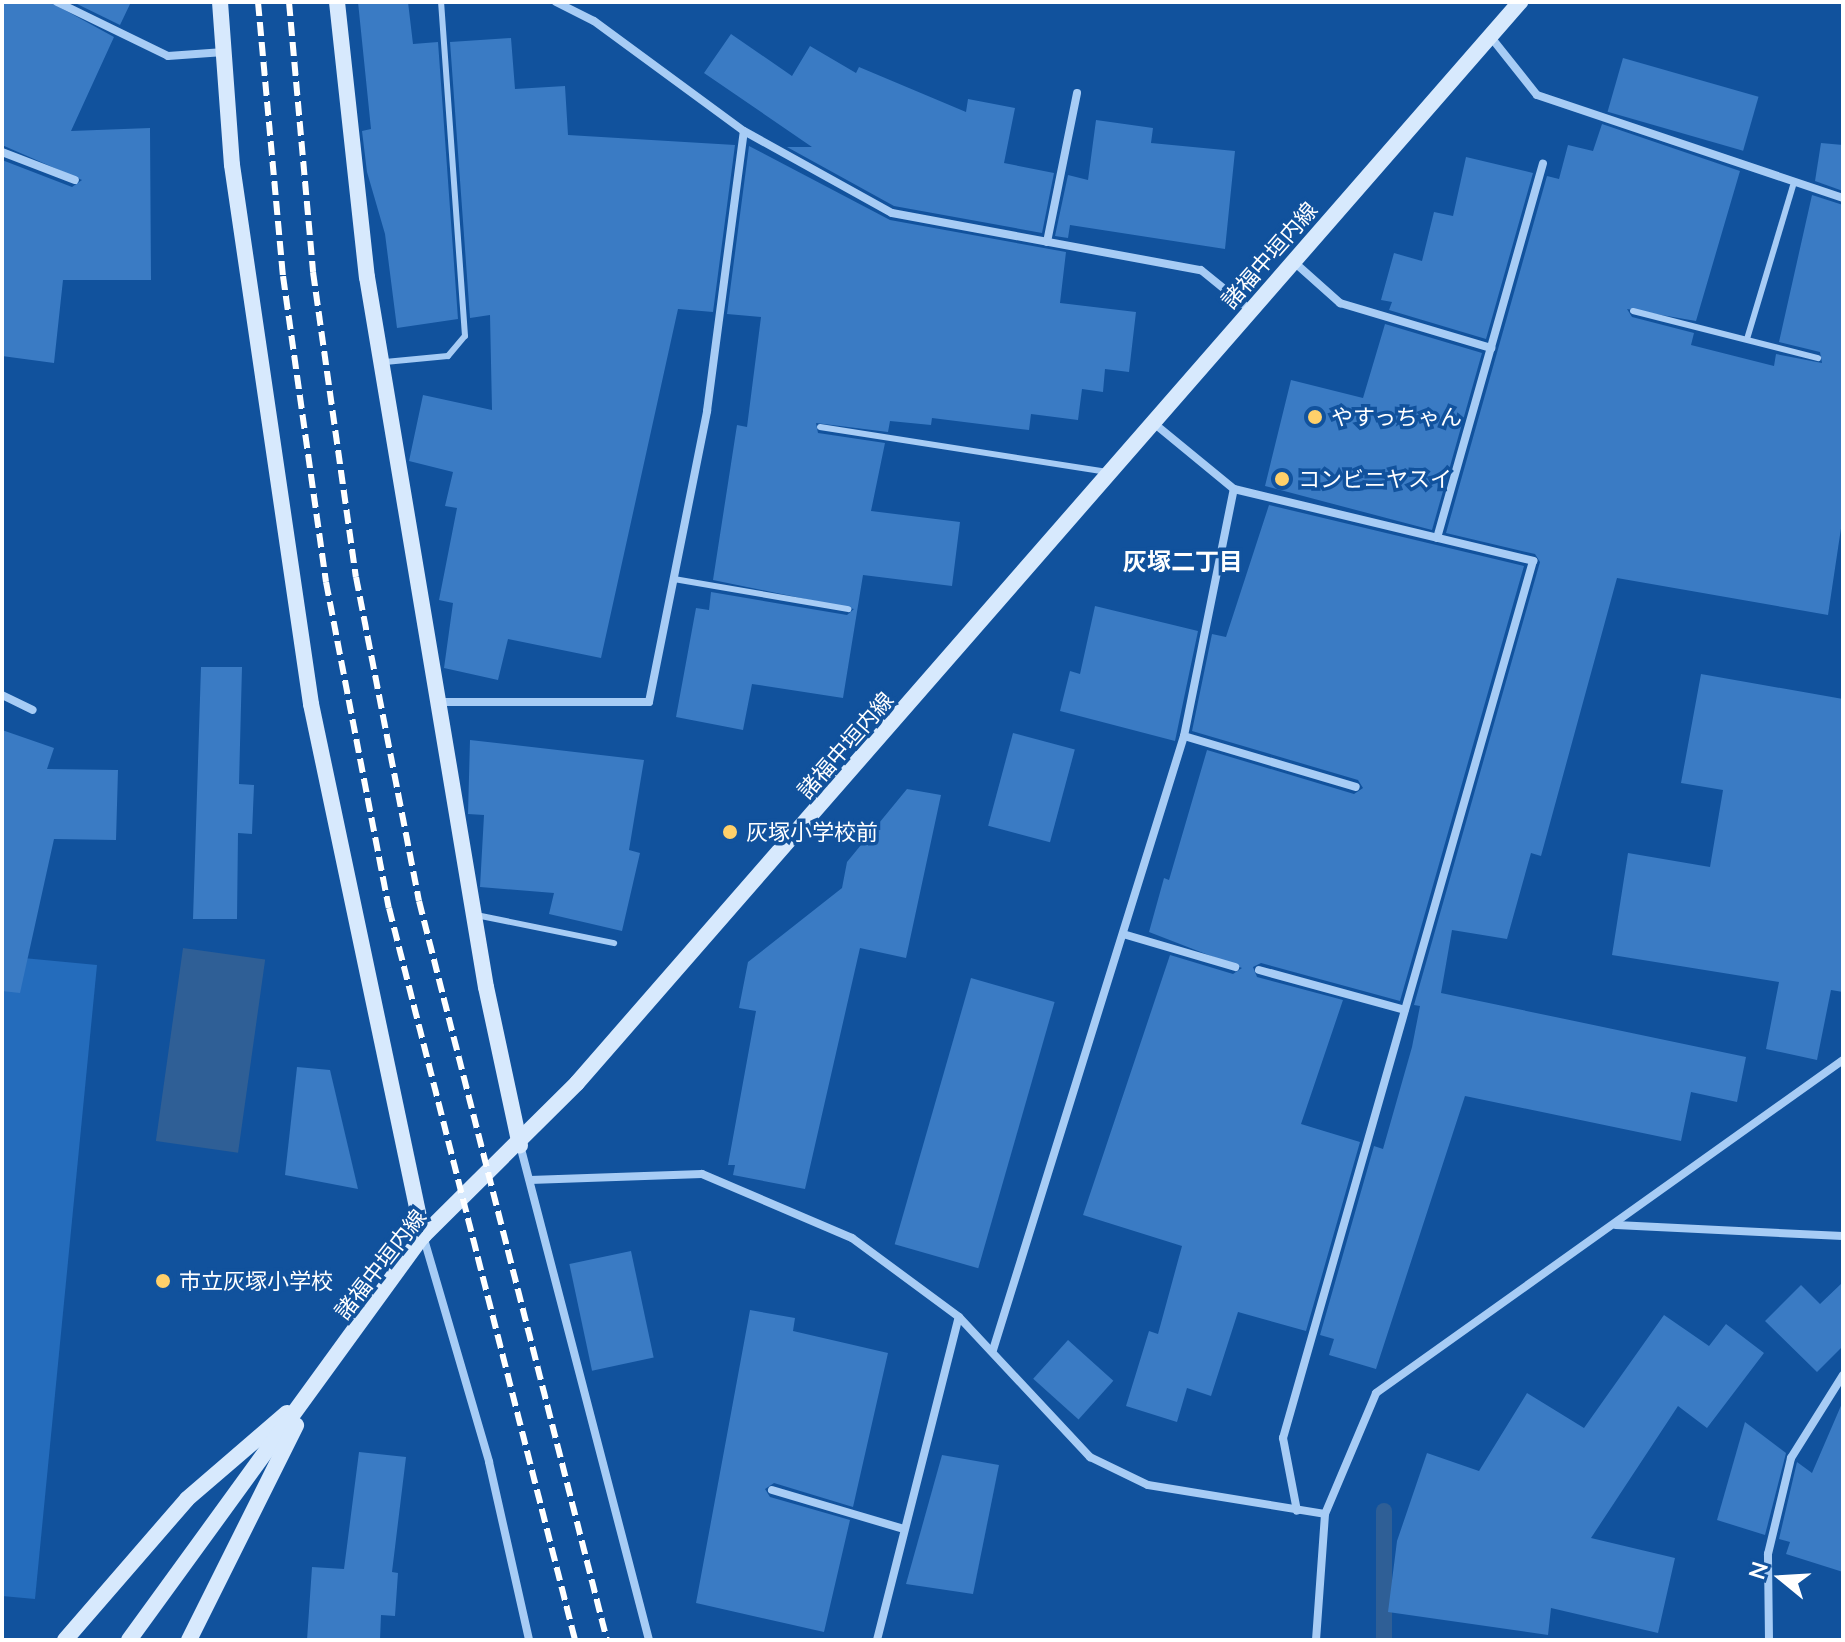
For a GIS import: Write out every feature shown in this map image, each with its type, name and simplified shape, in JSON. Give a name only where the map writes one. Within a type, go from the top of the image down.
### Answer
[{"type":"street","points":[[57,2],[168,56],[224,52]]},
{"type":"street","points":[[220,2],[232,165],[311,704],[423,1236],[489,1462],[529,1640]]},
{"type":"street","points":[[337,2],[381,363],[474,915],[520,1145],[649,1640]]},
{"type":"street","points":[[556,2],[594,21],[744,131],[892,213],[1201,270],[1249,309]]},
{"type":"street","name":"諸福中垣内線","points":[[129,1640],[423,1236],[520,1145],[1156,425],[1249,309],[1520,2]]},
{"type":"street","points":[[1490,36],[1537,95],[1843,198]]},
{"type":"street","points":[[1047,242],[1077,93]]},
{"type":"street","points":[[438,702],[649,702],[707,411],[744,131]]},
{"type":"street","points":[[2,152],[75,180]]},
{"type":"street","points":[[1437,538],[1543,164]]},
{"type":"street","points":[[1293,260],[1340,303],[1491,348]]},
{"type":"street","points":[[1156,425],[1234,489],[1533,561],[1283,1438],[1297,1511]]},
{"type":"street","points":[[993,1350],[1184,736],[1234,489]]},
{"type":"street","points":[[2,695],[33,710]]},
{"type":"street","points":[[1184,736],[1356,787]]},
{"type":"street","points":[[1123,934],[1235,967]]},
{"type":"street","points":[[1259,970],[1405,1010]]},
{"type":"street","points":[[1316,1640],[1325,1514],[1376,1393],[1843,1060]]},
{"type":"street","points":[[530,1180],[702,1174],[852,1238],[959,1317],[1090,1457],[1148,1485],[1325,1514]]},
{"type":"street","points":[[1615,1225],[1843,1236]]},
{"type":"street","points":[[877,1640],[959,1317]]},
{"type":"street","points":[[1769,1640],[1768,1554],[1791,1458],[1843,1375]]},
{"type":"street","points":[[65,1640],[187,1499],[312,1391]]},
{"type":"street","points":[[189,1640],[312,1391]]},
{"type":"street","points":[[772,1490],[904,1529]]},
{"type":"lane","points":[[381,363],[448,356],[465,336],[441,2]]},
{"type":"lane","points":[[1747,339],[1794,182]]},
{"type":"lane","points":[[1633,311],[1818,358]]},
{"type":"lane","points":[[820,427],[1113,473]]},
{"type":"lane","points":[[674,579],[848,609]]},
{"type":"lane","points":[[474,915],[614,943]]},
{"type":"shaded area","points":[[183,948],[265,960],[238,1153],[156,1141]]},
{"type":"shaded area","points":[[2,956],[97,965],[35,1599],[2,1596]]},
{"type":"building","points":[[2,2],[50,2],[114,37],[71,131],[150,128],[151,280],[63,280],[54,363],[2,356],[2,160],[72,187],[82,180],[2,145]]},
{"type":"building","points":[[73,2],[131,2],[120,25]]},
{"type":"building","points":[[358,2],[408,2],[413,44],[438,42],[458,319],[397,328],[385,234],[367,172],[362,131],[371,129]]},
{"type":"building","points":[[731,34],[792,76],[810,46],[856,73],[859,67],[966,112],[968,99],[1015,108],[1004,163],[1054,173],[1042,233],[894,206],[787,147],[812,147],[704,73]]},
{"type":"building","points":[[511,38],[515,89],[565,86],[568,135],[735,145],[713,312],[678,309],[601,658],[508,639],[498,680],[444,668],[453,603],[439,600],[457,508],[445,506],[453,472],[409,461],[423,395],[492,410],[490,315],[470,318],[450,42]]},
{"type":"building","points":[[1623,58],[1759,97],[1743,151],[1608,112]]},
{"type":"building","points":[[1096,120],[1153,128],[1151,143],[1235,151],[1225,249],[1070,225],[1068,238],[1055,236],[1068,175],[1088,180]]},
{"type":"building","points":[[1602,124],[1740,171],[1696,321],[1627,309],[1632,317],[1694,333],[1691,345],[1774,366],[1776,354],[1822,363],[1820,352],[1779,342],[1812,195],[1843,205],[1843,515],[1828,615],[1617,578],[1541,856],[1531,853],[1507,939],[1452,930],[1441,993],[1746,1057],[1737,1102],[1691,1092],[1681,1141],[1465,1096],[1376,1369],[1329,1355],[1334,1339],[1320,1335],[1374,1146],[1383,1149],[1412,1047],[1420,1006],[1414,1005],[1540,562],[1535,554],[1446,533],[1547,176],[1559,179],[1568,145],[1593,151]]},
{"type":"building","points":[[1821,143],[1843,145],[1843,191],[1815,181]]},
{"type":"building","points":[[749,146],[890,220],[1066,252],[1060,303],[1136,312],[1129,372],[1105,369],[1103,392],[1082,389],[1078,420],[1031,414],[1029,430],[932,418],[931,425],[890,421],[888,432],[816,423],[818,433],[885,443],[871,511],[960,522],[952,586],[863,575],[843,698],[752,684],[743,730],[676,717],[696,608],[709,610],[711,592],[847,615],[854,609],[713,580],[737,425],[747,427],[761,317],[727,314]]},
{"type":"building","points":[[1466,157],[1533,173],[1486,339],[1389,310],[1392,302],[1381,300],[1394,253],[1422,261],[1434,212],[1453,216]]},
{"type":"building","points":[[1385,324],[1482,353],[1432,530],[1265,486],[1291,380],[1363,398]]},
{"type":"building","points":[[1269,505],[1524,566],[1400,1001],[1261,963],[1253,967],[1257,977],[1343,1000],[1301,1124],[1360,1142],[1306,1331],[1238,1312],[1211,1396],[1187,1388],[1177,1422],[1126,1406],[1149,1331],[1158,1334],[1182,1246],[1083,1215],[1170,955],[1233,974],[1242,968],[1149,932],[1164,878],[1169,880],[1207,750],[1354,794],[1363,788],[1358,780],[1192,731],[1212,634],[1226,637]]},
{"type":"building","points":[[1095,606],[1198,631],[1175,741],[1060,711],[1070,671],[1080,674]]},
{"type":"building","points":[[201,667],[242,667],[239,784],[254,785],[252,834],[238,833],[237,919],[193,919]]},
{"type":"building","points":[[1701,674],[1843,699],[1843,992],[1831,990],[1817,1060],[1766,1049],[1779,982],[1612,955],[1628,853],[1710,867],[1723,790],[1681,783]]},
{"type":"building","points":[[2,730],[54,748],[47,769],[118,770],[116,840],[54,839],[20,993],[2,991]]},
{"type":"building","points":[[1013,733],[1075,750],[1050,842],[988,826]]},
{"type":"building","points":[[470,740],[644,760],[629,850],[640,853],[622,931],[549,914],[554,893],[480,887],[484,815],[468,814]]},
{"type":"building","points":[[907,789],[941,795],[906,958],[860,948],[805,1189],[733,1175],[735,1165],[728,1165],[756,1011],[739,1008],[748,962],[842,888],[847,862]]},
{"type":"building","points":[[971,978],[1055,1002],[978,1268],[895,1244]]},
{"type":"building","points":[[297,1067],[330,1070],[358,1189],[285,1175]]},
{"type":"building","points":[[631,1251],[654,1358],[592,1371],[569,1264]]},
{"type":"building","points":[[1843,1282],[1843,1346],[1817,1372],[1765,1321],[1801,1285],[1820,1304]]},
{"type":"building","points":[[750,1310],[795,1318],[793,1331],[888,1353],[853,1507],[774,1483],[765,1489],[770,1497],[850,1520],[824,1632],[696,1603]]},
{"type":"building","points":[[1664,1315],[1709,1346],[1726,1324],[1764,1353],[1707,1428],[1678,1406],[1591,1538],[1675,1558],[1658,1633],[1551,1608],[1548,1635],[1388,1612],[1397,1541],[1427,1453],[1479,1471],[1527,1393],[1584,1428]]},
{"type":"building","points":[[1068,1340],[1113,1381],[1079,1419],[1033,1379]]},
{"type":"building","points":[[1843,1401],[1843,1572],[1786,1554],[1790,1542],[1779,1539],[1797,1462],[1812,1473]]},
{"type":"building","points":[[1745,1422],[1786,1453],[1765,1535],[1717,1520]]},
{"type":"building","points":[[359,1452],[406,1457],[392,1572],[398,1573],[395,1616],[381,1615],[380,1640],[307,1640],[312,1567],[344,1569]]},
{"type":"building","points":[[942,1455],[999,1465],[973,1594],[906,1584]]},
{"type":"waterway","points":[[1384,1511],[1384,1640]]},
{"type":"railway","points":[[258,2],[283,276],[326,582],[389,908],[575,1640]]},
{"type":"railway","points":[[289,2],[313,272],[356,577],[419,901],[607,1640]]},
{"type":"place","name":"やすっちゃん","points":[[1315,417]]},
{"type":"place","name":"コンビニヤスイ","points":[[1282,479]]},
{"type":"place","name":"灰塚小学校前","points":[[730,832]]},
{"type":"place","name":"市立灰塚小学校","points":[[163,1281]]},
{"type":"district","name":"灰塚二丁目","points":[[1183,561]]}]
